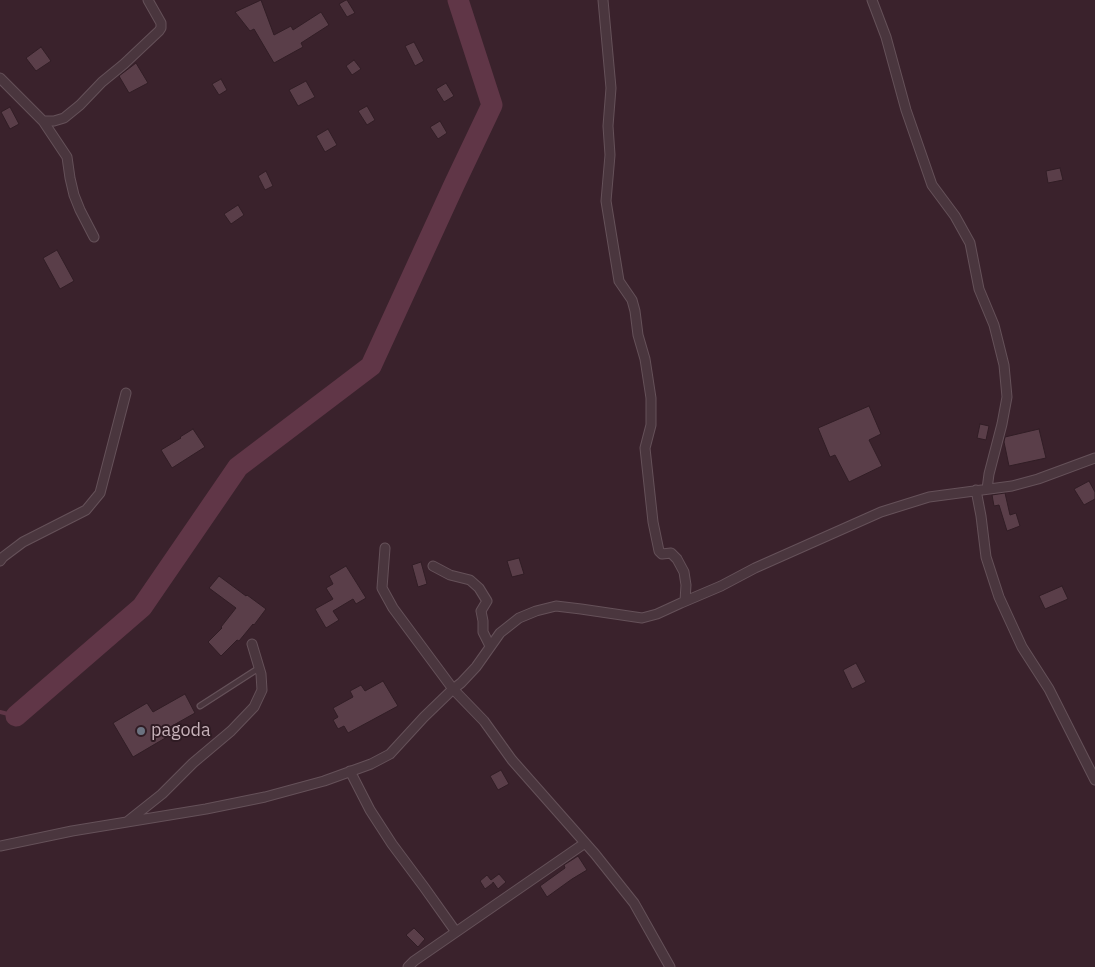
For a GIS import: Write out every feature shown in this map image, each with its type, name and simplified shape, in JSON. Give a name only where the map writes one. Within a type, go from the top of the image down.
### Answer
[{"type":"street","points":[[43,122],[64,118],[159,31],[161,23],[148,0]]},
{"type":"street","points":[[603,0],[611,88],[608,126],[610,155],[606,201],[619,281],[632,300],[635,310],[638,335],[645,359],[651,398],[651,425],[645,448],[653,522],[659,551],[662,554],[671,553],[677,558],[684,572],[686,584],[685,601]]},
{"type":"street","points":[[872,0],[886,37],[906,110],[932,185],[955,216],[970,243],[980,289],[994,325],[1004,365],[1007,397],[987,489]]},
{"type":"street","points":[[0,78],[43,122],[67,157],[74,196],[94,237]]},
{"type":"street","points":[[0,561],[23,542],[86,510],[100,494],[126,393]]},
{"type":"street","points":[[0,846],[72,831],[206,809],[265,797],[324,781],[371,764],[390,754],[424,717],[476,667],[500,633],[520,618],[536,611],[556,606],[642,618],[657,614],[880,512],[928,497],[1012,486],[1038,479],[1095,458]]},
{"type":"street","points":[[976,490],[986,557],[999,597],[1022,647],[1049,689],[1095,780]]},
{"type":"street","points":[[384,548],[382,588],[393,608],[453,689],[484,721],[512,760],[634,903],[670,967]]},
{"type":"street","points":[[433,566],[450,575],[470,580],[479,588],[487,601],[481,611],[483,632],[490,646]]},
{"type":"street","points":[[126,822],[162,794],[193,763],[231,731],[254,707],[262,690],[261,674],[252,644]]},
{"type":"street","points":[[350,771],[370,810],[392,844],[456,932]]},
{"type":"street","points":[[408,967],[584,843]]},
{"type":"lane","points":[[200,706],[259,668]]},
{"type":"building","points":[[261,0],[274,35],[291,26],[293,30],[321,12],[329,25],[301,43],[303,47],[274,63],[254,29],[250,31],[235,12]]},
{"type":"building","points":[[346,0],[355,13],[347,17],[339,4]]},
{"type":"building","points":[[414,42],[424,61],[415,66],[405,46]]},
{"type":"building","points":[[41,47],[51,61],[36,71],[26,58]]},
{"type":"building","points":[[354,60],[361,69],[352,75],[346,66]]},
{"type":"building","points":[[136,63],[148,83],[129,93],[119,76]]},
{"type":"building","points":[[221,79],[227,90],[219,95],[212,84]]},
{"type":"building","points":[[306,81],[315,97],[298,106],[289,90]]},
{"type":"building","points":[[446,83],[454,96],[444,102],[436,89]]},
{"type":"building","points":[[367,106],[375,120],[367,125],[358,111]]},
{"type":"building","points":[[10,107],[19,124],[10,129],[1,112]]},
{"type":"building","points":[[440,121],[447,133],[438,139],[430,127]]},
{"type":"building","points":[[328,129],[337,145],[325,152],[316,136]]},
{"type":"building","points":[[1060,168],[1063,180],[1048,183],[1046,171]]},
{"type":"building","points":[[266,171],[273,186],[265,190],[258,176]]},
{"type":"building","points":[[238,205],[244,215],[231,224],[224,214]]},
{"type":"building","points":[[57,250],[74,281],[60,289],[43,258]]},
{"type":"building","points":[[869,406],[881,434],[869,440],[882,466],[849,482],[835,455],[830,457],[818,428]]},
{"type":"building","points":[[980,424],[989,426],[986,440],[977,438]]},
{"type":"building","points":[[193,429],[205,447],[172,468],[161,450]]},
{"type":"building","points":[[1039,429],[1046,458],[1009,466],[1004,442],[1005,437]]},
{"type":"building","points":[[1089,481],[1095,492],[1095,499],[1084,505],[1074,489]]},
{"type":"building","points":[[1005,493],[1010,515],[1016,513],[1020,526],[1007,531],[999,505],[994,506],[992,495]]},
{"type":"building","points":[[519,558],[524,574],[512,577],[507,561]]},
{"type":"building","points":[[421,562],[427,584],[418,587],[412,565]]},
{"type":"building","points":[[346,566],[366,598],[356,604],[353,599],[333,611],[339,620],[326,628],[315,609],[333,599],[326,588],[333,584],[329,576]]},
{"type":"building","points":[[219,576],[266,609],[239,641],[237,640],[221,656],[208,642],[222,628],[236,608],[209,588]]},
{"type":"building","points":[[1062,586],[1068,599],[1045,609],[1039,596]]},
{"type":"building","points":[[856,663],[866,682],[852,689],[843,670]]},
{"type":"building","points":[[383,681],[398,706],[348,733],[344,726],[338,729],[333,720],[338,717],[333,708],[353,697],[350,691],[361,685],[365,691]]},
{"type":"building","points":[[185,694],[195,713],[163,731],[167,737],[133,757],[113,723],[147,703],[153,712]]},
{"type":"building","points":[[501,770],[509,784],[498,790],[490,776]]},
{"type":"building","points":[[578,856],[587,870],[547,897],[540,886],[565,868],[564,865]]},
{"type":"building","points":[[499,874],[506,882],[498,889],[493,882],[485,889],[480,881],[487,875],[491,880]]},
{"type":"building","points":[[414,928],[425,939],[418,947],[406,935]]},
{"type":"waterway","points":[[16,716],[142,607],[238,467],[371,366],[492,105],[458,0]]},
{"type":"waterway","points":[[0,712],[16,716]]},
{"type":"place","name":"pagoda","points":[[141,731]]}]
